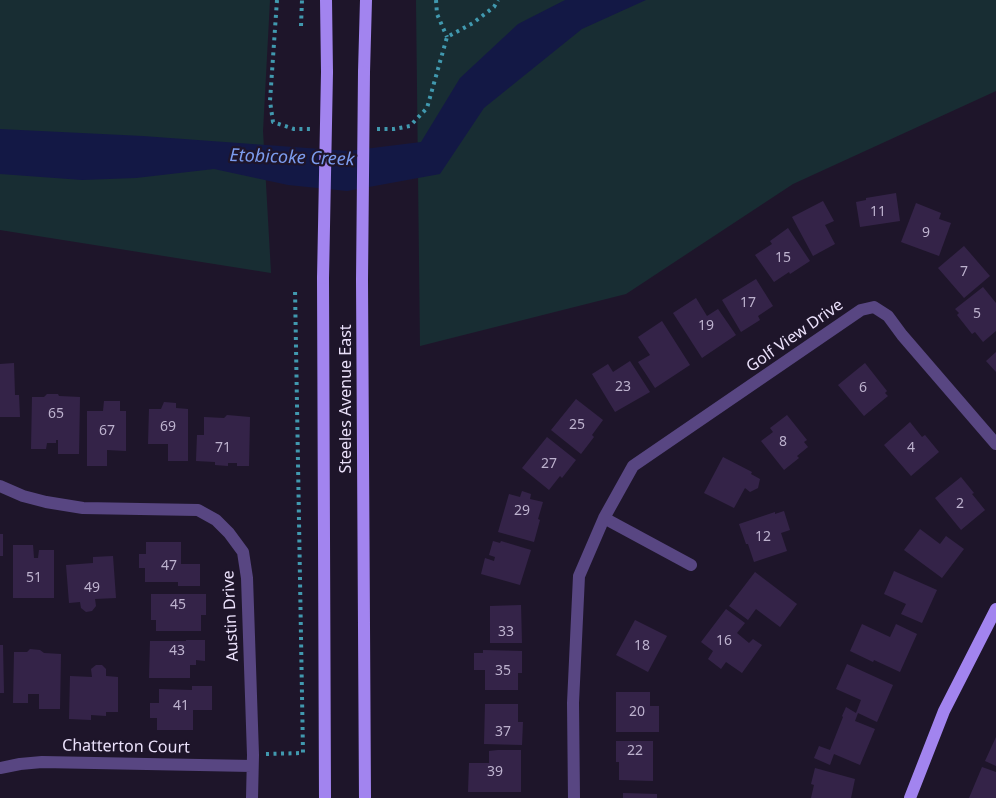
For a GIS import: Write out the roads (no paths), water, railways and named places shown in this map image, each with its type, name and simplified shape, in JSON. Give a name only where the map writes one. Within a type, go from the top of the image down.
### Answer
[{"type":"main road","name":"Steeles Avenue East","points":[[324,798],[323,278],[326,0]]},
{"type":"main road","name":"Steeles Avenue East","points":[[365,798],[362,280],[366,0]]},
{"type":"main road","points":[[910,798],[944,711],[996,609]]},
{"type":"street","name":"Golf View Drive","points":[[574,798],[573,703],[579,576],[604,518],[633,466],[861,310],[874,307],[888,316],[996,444]]},
{"type":"street","name":"Austin Drive","points":[[0,486],[23,496],[83,508],[198,510],[216,520],[230,532],[243,552],[247,578],[253,760],[252,798]]},
{"type":"street","points":[[604,518],[691,565]]},
{"type":"street","name":"Chatterton Court","points":[[0,768],[42,762],[253,760]]},
{"type":"water","name":"Etobicoke Creek","points":[[565,0],[646,0],[582,29],[484,108],[440,174],[347,191],[288,185],[214,169],[136,178],[82,180],[0,174],[0,129],[143,136],[348,151],[421,142],[460,78],[518,24]]}]
